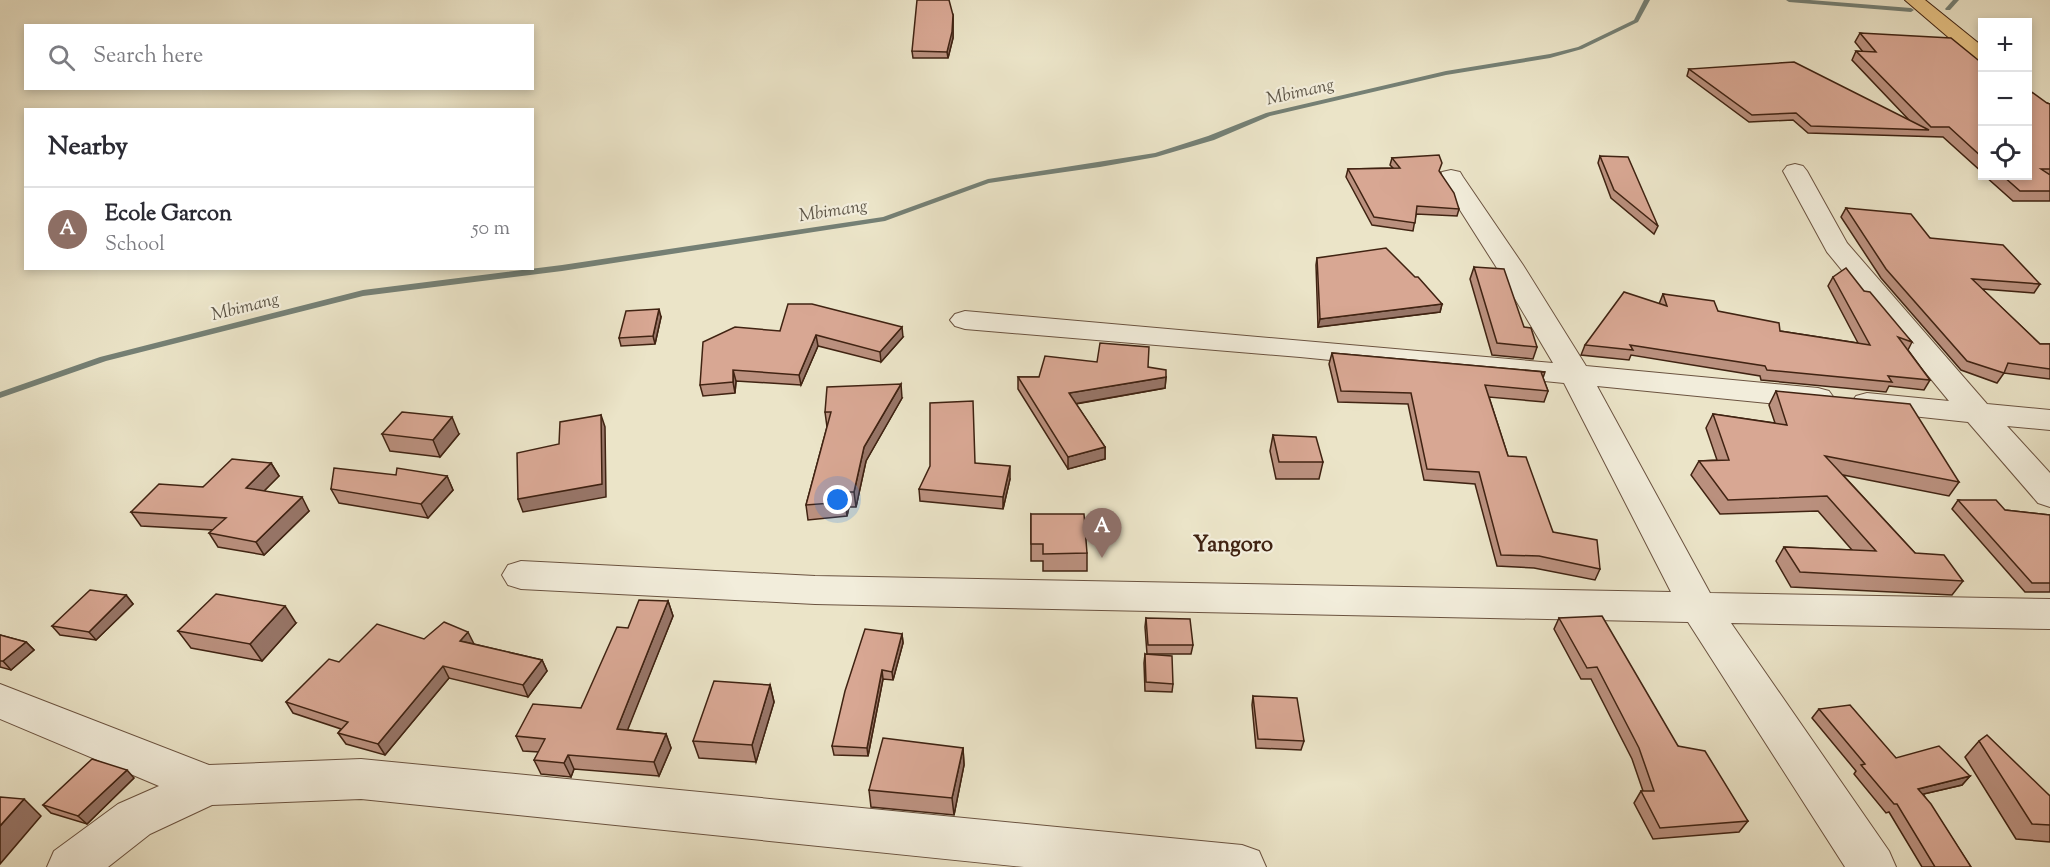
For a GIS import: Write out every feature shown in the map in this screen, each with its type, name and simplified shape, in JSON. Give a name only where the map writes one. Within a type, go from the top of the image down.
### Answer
[{"type":"main road","points":[[1914,0],[1978,52]]},
{"type":"street","points":[[1795,171],[1836,246],[1977,413],[2050,495]]},
{"type":"street","points":[[1450,177],[1509,265],[1575,374],[1698,606],[1872,867]]},
{"type":"street","points":[[965,320],[1300,348],[2050,420]]},
{"type":"street","points":[[521,576],[815,590],[2050,614]]},
{"type":"street","points":[[0,701],[208,784]]},
{"type":"street","points":[[71,867],[134,819],[208,784],[361,779],[1242,867]]},
{"type":"building","points":[[917,0],[949,0],[953,15],[947,52],[912,51]]},
{"type":"building","points":[[1860,33],[1951,38],[1978,60],[1978,153],[1949,127],[1931,127],[1856,51],[1876,52]]},
{"type":"building","points":[[1794,62],[1929,130],[1811,126],[1796,113],[1752,115],[1689,69]]},
{"type":"building","points":[[2032,93],[2050,104],[2050,169],[2041,169],[2050,175],[2050,191],[2020,191],[2008,180],[2032,180]]},
{"type":"building","points":[[1439,155],[1442,163],[1439,171],[1454,193],[1459,209],[1417,206],[1415,223],[1374,217],[1348,169],[1400,168],[1392,158]]},
{"type":"building","points":[[1600,156],[1628,157],[1658,226],[1614,190]]},
{"type":"building","points":[[1846,208],[1911,214],[1930,238],[2003,245],[2040,284],[1972,279],[2040,344],[2050,344],[2050,369],[2008,363],[2004,373],[1967,361],[1886,269]]},
{"type":"building","points":[[1386,248],[1415,277],[1418,277],[1442,304],[1320,319],[1317,258]]},
{"type":"building","points":[[1474,267],[1504,269],[1524,327],[1531,328],[1537,347],[1497,343]]},
{"type":"building","points":[[1846,268],[1864,291],[1870,292],[1912,342],[1898,337],[1930,380],[1888,376],[1892,382],[1767,370],[1765,366],[1630,345],[1633,350],[1585,345],[1624,292],[1667,306],[1663,294],[1714,301],[1718,311],[1779,323],[1780,331],[1870,345],[1833,277]]},
{"type":"building","points":[[788,304],[812,304],[902,327],[880,352],[816,335],[799,375],[733,370],[733,382],[700,385],[703,342],[735,327],[780,331]]},
{"type":"building","points":[[659,309],[653,336],[619,338],[626,311]]},
{"type":"building","points":[[1100,343],[1149,347],[1148,367],[1166,370],[1166,377],[1069,393],[1105,447],[1068,457],[1018,377],[1039,377],[1045,356],[1097,362]]},
{"type":"building","points":[[1332,353],[1545,372],[1541,372],[1548,391],[1485,385],[1508,456],[1526,457],[1553,532],[1597,540],[1600,569],[1539,556],[1501,555],[1479,472],[1427,469],[1411,393],[1341,391]]},
{"type":"building","points":[[901,384],[864,447],[854,492],[848,492],[845,502],[806,505],[831,412],[825,412],[827,387]]},
{"type":"building","points":[[1776,391],[1910,404],[1959,482],[1825,456],[1915,553],[1944,555],[1963,581],[1800,572],[1784,547],[1876,551],[1827,496],[1728,500],[1699,461],[1729,460],[1713,414],[1787,425]]},
{"type":"building","points":[[973,401],[975,463],[1010,466],[1003,497],[919,489],[930,466],[930,403]]},
{"type":"building","points":[[402,412],[452,417],[433,440],[382,434]]},
{"type":"building","points":[[601,415],[602,484],[518,499],[517,453],[559,444],[560,422]]},
{"type":"building","points":[[1273,435],[1316,437],[1323,462],[1279,462]]},
{"type":"building","points":[[232,459],[271,463],[246,488],[302,497],[256,542],[209,533],[226,518],[131,512],[159,484],[203,487]]},
{"type":"building","points":[[334,468],[396,475],[397,468],[447,476],[421,504],[331,489]]},
{"type":"building","points":[[1958,500],[1996,500],[2005,510],[2050,515],[2050,583],[2032,583]]},
{"type":"building","points":[[1031,514],[1084,514],[1087,553],[1043,554],[1043,544],[1031,544]]},
{"type":"building","points":[[90,590],[126,595],[89,632],[52,626]]},
{"type":"building","points":[[216,594],[285,606],[250,644],[178,631]]},
{"type":"building","points":[[639,600],[668,601],[617,729],[666,734],[654,762],[568,755],[564,763],[534,760],[545,739],[516,736],[533,704],[581,708],[617,627],[628,628]]},
{"type":"building","points":[[1602,616],[1678,746],[1705,751],[1748,821],[1660,828],[1641,791],[1654,791],[1639,748],[1597,667],[1587,668],[1559,618]]},
{"type":"building","points":[[1146,618],[1190,619],[1193,645],[1148,645]]},
{"type":"building","points":[[444,622],[468,632],[460,641],[542,660],[523,685],[443,666],[378,744],[338,733],[348,722],[286,702],[329,659],[339,662],[377,624],[424,639]]},
{"type":"building","points":[[865,629],[902,634],[892,672],[882,670],[867,748],[832,746],[845,691]]},
{"type":"building","points":[[0,635],[26,642],[0,661]]},
{"type":"building","points":[[1145,654],[1172,656],[1173,684],[1146,682]]},
{"type":"building","points":[[714,681],[770,685],[752,745],[693,741]]},
{"type":"building","points":[[1253,696],[1297,698],[1304,741],[1258,739]]},
{"type":"building","points":[[1850,705],[1896,758],[1939,746],[1970,776],[1918,789],[1931,804],[1971,867],[1935,867],[1897,804],[1894,804],[1861,765],[1865,764],[1819,709]]},
{"type":"building","points":[[1987,735],[2050,796],[2050,825],[2032,824],[1979,741]]},
{"type":"building","points":[[883,738],[963,748],[952,798],[869,790]]},
{"type":"building","points":[[92,759],[127,770],[78,816],[43,805]]},
{"type":"building","points":[[0,797],[24,799],[0,826]]},
{"type":"waterway","name":"Mbimang","points":[[0,395],[103,359],[363,293],[562,268],[885,219],[988,181],[1156,155],[1211,138],[1268,114],[1446,73],[1550,56],[1580,48],[1636,21],[1647,0]]},
{"type":"waterway","name":"Mbimang","points":[[1789,0],[1911,10]]},
{"type":"waterway","name":"Mbimang","points":[[1948,9],[1956,0]]},
{"type":"place","name":"Ecole Garcon","points":[[1102,558]]},
{"type":"district","name":"Yangoro","points":[[1233,543]]}]
